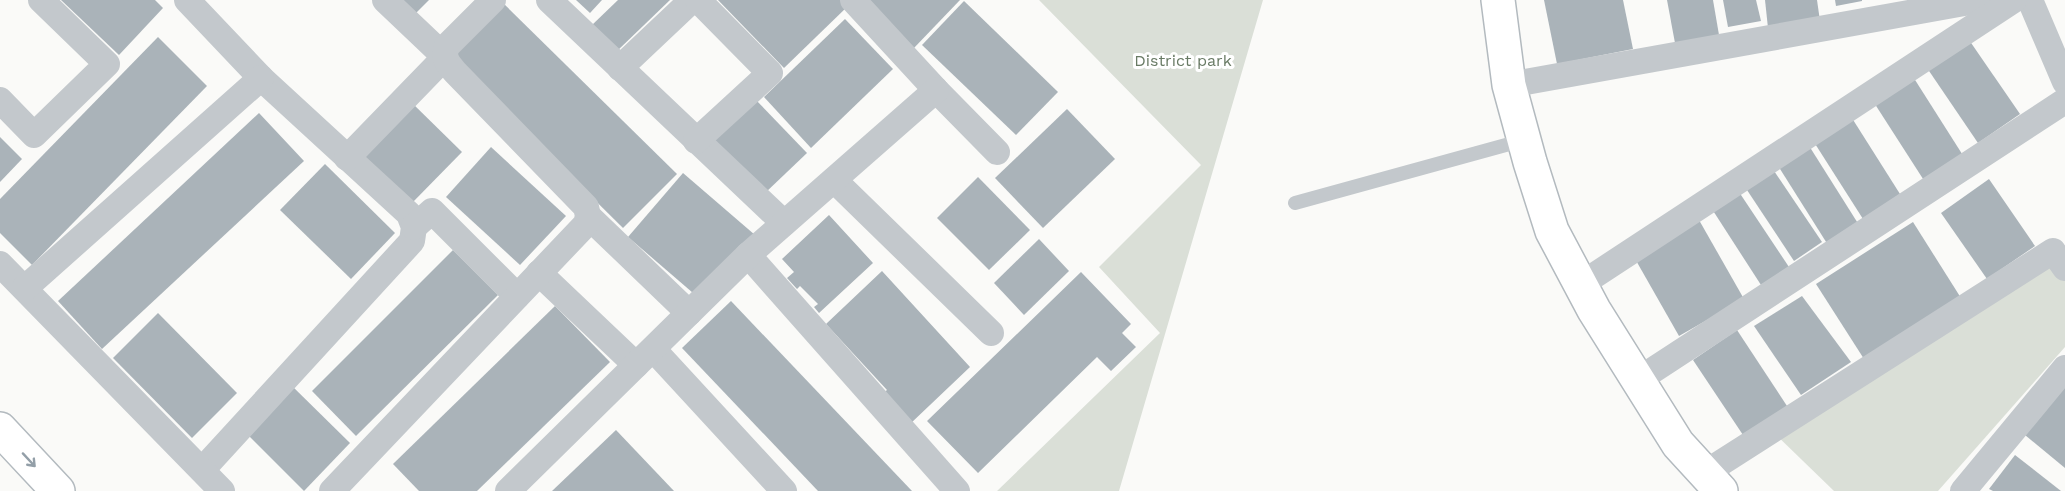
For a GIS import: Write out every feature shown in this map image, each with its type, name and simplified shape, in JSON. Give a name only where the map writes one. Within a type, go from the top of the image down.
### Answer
[{"type":"street","points":[[0,100],[34,135],[107,64],[41,0]]},
{"type":"street","points":[[332,491],[586,224],[588,216],[586,207],[455,72],[445,57],[385,0]]},
{"type":"street","points":[[347,158],[445,57],[447,46],[493,0]]},
{"type":"street","points":[[549,0],[784,223]]},
{"type":"street","points":[[620,68],[692,0]]},
{"type":"street","points":[[696,141],[770,73],[698,0]]},
{"type":"street","points":[[853,0],[997,152]]},
{"type":"street","points":[[1498,0],[1509,84],[1551,231],[1580,285],[1678,444],[1713,482],[2053,251],[2065,268]]},
{"type":"street","points":[[1509,84],[1981,0]]},
{"type":"street","points":[[1580,285],[2014,0]]},
{"type":"street","points":[[2030,0],[2065,82]]},
{"type":"street","points":[[194,2],[261,78],[409,214],[414,227],[412,241],[202,470]]},
{"type":"street","points":[[25,288],[261,78]]},
{"type":"street","points":[[522,486],[644,357],[748,255],[936,90]]},
{"type":"street","points":[[1638,380],[2065,101]]},
{"type":"street","points":[[834,180],[991,333]]},
{"type":"street","points":[[414,227],[432,211],[517,296]]},
{"type":"street","points":[[588,216],[689,313]]},
{"type":"street","points":[[748,255],[957,491]]},
{"type":"street","points":[[0,264],[222,491]]},
{"type":"street","points":[[539,273],[644,357],[784,491]]},
{"type":"street","points":[[1963,491],[2065,368]]},
{"type":"street","points":[[0,429],[58,491]]},
{"type":"lane","points":[[1295,203],[1524,140]]},
{"type":"green space","name":"District park","points":[[1039,0],[1263,0],[1119,491],[997,491],[1160,333],[1099,267],[1201,165]]},
{"type":"green space","points":[[2047,256],[2065,280],[2065,347],[1938,491],[1834,491],[1774,433]]},
{"type":"building","points":[[61,0],[155,0],[163,8],[119,55]]},
{"type":"building","points":[[400,0],[429,0],[414,15]]},
{"type":"building","points":[[576,0],[602,0],[590,13]]},
{"type":"building","points":[[618,0],[670,0],[616,52],[591,26]]},
{"type":"building","points":[[718,0],[840,0],[847,7],[784,68]]},
{"type":"building","points":[[867,0],[960,0],[913,49]]},
{"type":"building","points":[[1544,0],[1623,0],[1633,49],[1557,64]]},
{"type":"building","points":[[1667,0],[1713,0],[1719,35],[1675,43]]},
{"type":"building","points":[[1723,0],[1756,0],[1761,21],[1728,27]]},
{"type":"building","points":[[1765,0],[1817,0],[1820,21],[1768,28]]},
{"type":"building","points":[[1835,0],[1862,0],[1862,1],[1836,6]]},
{"type":"building","points":[[501,1],[677,174],[623,228],[448,55]]},
{"type":"building","points":[[964,1],[1058,92],[1016,135],[922,45]]},
{"type":"building","points":[[845,19],[893,69],[811,148],[764,97]]},
{"type":"building","points":[[158,37],[207,86],[32,265],[0,233],[0,199]]},
{"type":"building","points":[[1967,37],[2020,114],[1978,143],[1925,65]]},
{"type":"building","points":[[1910,72],[1964,157],[1925,182],[1871,98]]},
{"type":"building","points":[[755,99],[807,153],[764,194],[713,140]]},
{"type":"building","points":[[410,101],[462,152],[412,203],[360,152]]},
{"type":"building","points":[[1067,109],[1115,159],[1043,228],[995,178]]},
{"type":"building","points":[[259,113],[304,161],[102,349],[58,301]]},
{"type":"building","points":[[1850,115],[1900,194],[1863,219],[1812,139]]},
{"type":"building","points":[[0,137],[22,159],[0,182]]},
{"type":"building","points":[[1806,141],[1859,225],[1828,245],[1775,161]]},
{"type":"building","points":[[491,147],[566,216],[520,265],[446,197]]},
{"type":"building","points":[[325,164],[395,233],[351,279],[280,210]]},
{"type":"building","points":[[1770,165],[1822,242],[1794,261],[1743,184]]},
{"type":"building","points":[[683,173],[755,235],[700,299],[628,237]]},
{"type":"building","points":[[978,177],[1030,230],[989,270],[937,218]]},
{"type":"building","points":[[1989,179],[2035,246],[1987,279],[1941,213]]},
{"type":"building","points":[[1737,189],[1789,267],[1761,285],[1710,206]]},
{"type":"building","points":[[829,215],[873,263],[819,313],[814,307],[818,304],[800,286],[797,289],[787,278],[794,272],[782,259]]},
{"type":"building","points":[[1699,220],[1744,299],[1679,336],[1634,257]]},
{"type":"building","points":[[1913,222],[1961,298],[1864,359],[1816,284]]},
{"type":"building","points":[[1039,239],[1069,271],[1024,315],[994,283]]},
{"type":"building","points":[[453,250],[498,295],[356,436],[312,391]]},
{"type":"building","points":[[882,271],[970,367],[910,424],[880,396],[887,390],[826,324]]},
{"type":"building","points":[[1081,272],[1131,324],[1122,333],[1136,347],[1111,371],[1097,357],[978,473],[927,421]]},
{"type":"building","points":[[1802,296],[1851,362],[1801,395],[1754,326]]},
{"type":"building","points":[[731,301],[912,491],[818,491],[682,348]]},
{"type":"building","points":[[555,306],[610,362],[477,491],[419,491],[393,464]]},
{"type":"building","points":[[158,313],[237,393],[192,438],[113,358]]},
{"type":"building","points":[[1737,330],[1789,409],[1745,438],[1693,360]]},
{"type":"building","points":[[289,383],[350,443],[304,491],[243,430]]},
{"type":"building","points":[[2065,387],[2065,468],[2025,435]]},
{"type":"building","points":[[616,430],[674,491],[552,491]]},
{"type":"building","points":[[2015,455],[2061,491],[1993,491],[1989,489]]}]
